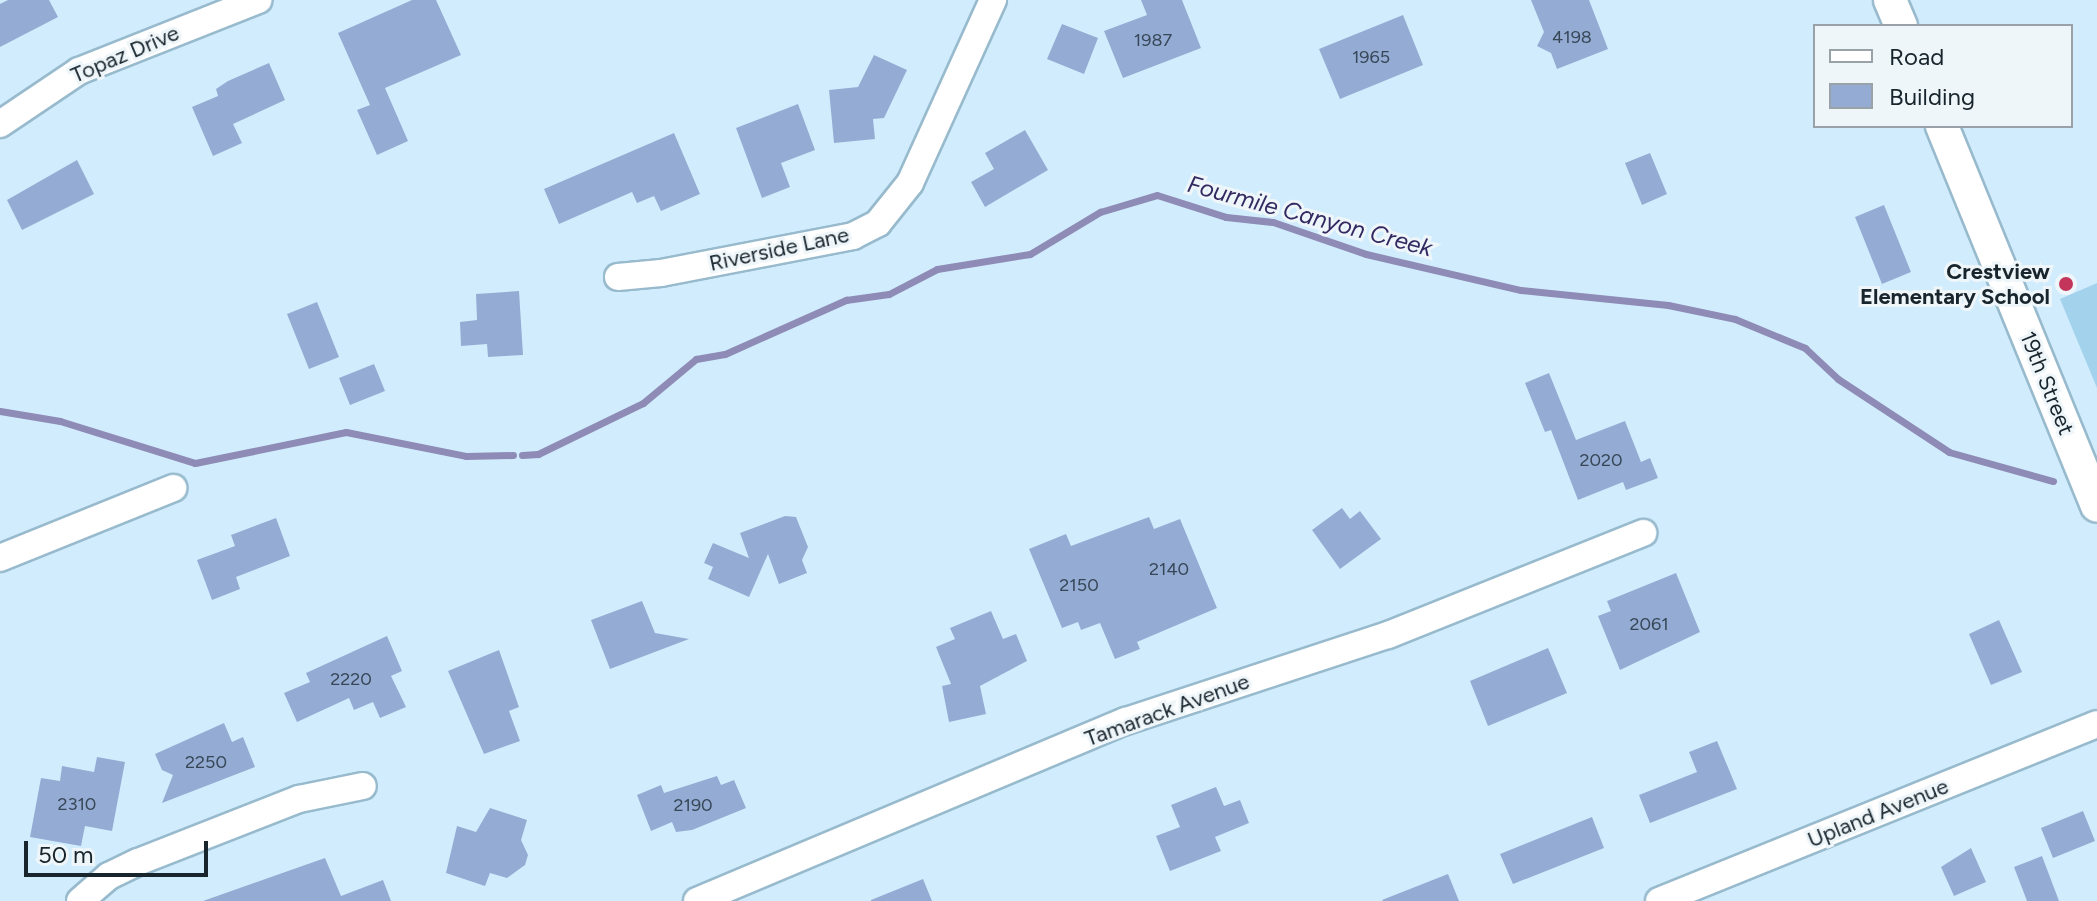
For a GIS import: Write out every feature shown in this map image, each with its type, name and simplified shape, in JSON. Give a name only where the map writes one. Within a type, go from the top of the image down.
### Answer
[{"type":"street","name":"Topaz Drive","points":[[0,124],[79,71],[258,0]]},
{"type":"street","name":"Riverside Lane","points":[[618,277],[661,273],[853,236],[878,223],[910,183],[993,0]]},
{"type":"street","points":[[1890,0],[1900,24]]},
{"type":"street","name":"19th Street","points":[[1943,128],[2097,506]]},
{"type":"street","points":[[0,558],[173,488]]},
{"type":"street","name":"Tamarack Avenue","points":[[697,901],[1126,721],[1388,635],[1643,533]]},
{"type":"street","name":"Upland Avenue","points":[[1659,901],[2097,724]]},
{"type":"street","points":[[80,901],[109,876],[138,862],[299,799],[363,786]]},
{"type":"shaded area","points":[[2097,283],[2097,388],[2060,299]]},
{"type":"building","points":[[8,0],[49,0],[58,17],[0,47],[0,4]]},
{"type":"building","points":[[412,0],[436,0],[461,55],[385,88],[408,141],[377,155],[357,110],[370,105],[338,33]]},
{"type":"building","points":[[1141,0],[1182,0],[1201,48],[1123,78],[1104,31],[1147,15]]},
{"type":"building","points":[[1531,0],[1589,0],[1608,49],[1557,69],[1551,53],[1537,46],[1544,32]]},
{"type":"building","points":[[1403,15],[1423,65],[1340,99],[1319,49]]},
{"type":"building","points":[[1062,24],[1098,38],[1084,74],[1047,59]]},
{"type":"building","points":[[874,55],[907,70],[884,118],[873,119],[875,139],[834,143],[829,90],[858,87]]},
{"type":"building","points":[[269,63],[285,100],[233,124],[242,143],[213,156],[192,107],[218,96],[216,89],[228,81]]},
{"type":"building","points":[[798,104],[815,150],[781,163],[790,187],[762,198],[736,128]]},
{"type":"building","points":[[1025,130],[1048,170],[985,207],[971,182],[994,169],[985,153]]},
{"type":"building","points":[[674,133],[700,194],[661,211],[654,196],[637,203],[632,192],[559,224],[544,189]]},
{"type":"building","points":[[1650,153],[1667,194],[1642,205],[1625,163]]},
{"type":"building","points":[[77,160],[94,194],[22,230],[7,200]]},
{"type":"building","points":[[1884,205],[1911,272],[1882,284],[1855,217]]},
{"type":"building","points":[[519,291],[523,355],[488,357],[487,344],[461,346],[460,322],[477,320],[476,294]]},
{"type":"building","points":[[317,302],[339,357],[309,369],[287,314]]},
{"type":"building","points":[[374,364],[385,391],[350,405],[339,378]]},
{"type":"building","points":[[1549,373],[1576,440],[1625,421],[1641,462],[1650,458],[1658,478],[1626,490],[1623,482],[1578,500],[1551,430],[1545,432],[1525,383]]},
{"type":"building","points":[[1342,508],[1350,519],[1360,511],[1381,539],[1340,569],[1312,530]]},
{"type":"building","points":[[785,516],[796,517],[808,547],[802,560],[807,573],[779,584],[768,554],[749,597],[708,579],[713,567],[704,563],[713,543],[749,558],[740,533]]},
{"type":"building","points":[[1149,517],[1154,529],[1180,519],[1217,608],[1137,642],[1140,649],[1115,659],[1100,623],[1081,630],[1078,622],[1062,628],[1029,549],[1066,534],[1071,546]]},
{"type":"building","points":[[276,518],[290,556],[236,577],[240,589],[212,600],[197,560],[235,546],[231,535]]},
{"type":"building","points":[[1676,573],[1700,632],[1620,670],[1598,616],[1611,611],[1607,601]]},
{"type":"building","points":[[642,601],[655,633],[689,639],[610,669],[591,620]]},
{"type":"building","points":[[991,611],[1003,639],[1016,634],[1027,661],[980,686],[986,714],[949,722],[942,686],[951,684],[936,647],[955,639],[950,628]]},
{"type":"building","points":[[1999,620],[2022,672],[1991,685],[1969,634]]},
{"type":"building","points":[[387,636],[402,671],[391,676],[406,707],[380,718],[373,702],[354,710],[349,698],[297,722],[284,693],[310,682],[306,673]]},
{"type":"building","points":[[1548,648],[1567,693],[1488,726],[1470,681]]},
{"type":"building","points":[[499,650],[519,707],[509,711],[520,741],[484,754],[448,671]]},
{"type":"building","points":[[224,723],[232,742],[243,737],[255,767],[162,803],[173,775],[162,770],[155,754]]},
{"type":"building","points":[[1717,741],[1737,789],[1650,823],[1639,795],[1697,772],[1689,752]]},
{"type":"building","points":[[97,757],[125,762],[112,831],[85,826],[81,846],[30,837],[41,778],[60,781],[62,766],[94,772]]},
{"type":"building","points":[[717,776],[721,785],[734,780],[746,808],[692,830],[676,832],[672,822],[651,831],[637,795],[661,785],[664,793]]},
{"type":"building","points":[[1216,787],[1224,806],[1240,800],[1249,823],[1215,837],[1221,851],[1170,871],[1156,836],[1180,827],[1171,805]]},
{"type":"building","points":[[490,808],[527,820],[521,840],[528,855],[525,865],[507,878],[490,873],[485,886],[446,873],[457,826],[476,832]]},
{"type":"building","points":[[2083,811],[2095,841],[2053,858],[2041,828]]},
{"type":"building","points":[[1592,817],[1604,848],[1513,884],[1500,854]]},
{"type":"building","points":[[1971,848],[1986,882],[1954,896],[1941,867]]},
{"type":"building","points":[[2042,856],[2059,901],[2027,901],[2014,867]]},
{"type":"building","points":[[325,858],[341,896],[383,880],[391,901],[203,901]]},
{"type":"building","points":[[1448,874],[1459,901],[1382,900]]},
{"type":"building","points":[[923,879],[932,901],[871,901],[871,900]]},
{"type":"waterway","name":"Fourmile Canyon Creek","points":[[522,455],[538,454],[643,403],[696,359],[725,354],[846,300],[889,294],[937,269],[1030,254],[1100,212],[1157,195],[1226,217],[1273,222],[1366,254],[1521,290],[1668,305],[1735,319],[1805,348],[1838,379],[1949,452],[2053,481]]},
{"type":"waterway","name":"Fourmile Canyon Creek","points":[[0,411],[60,421],[195,463],[346,432],[466,456],[513,455]]},
{"type":"place","name":"Crestview Elementary School","points":[[2066,284]]}]
